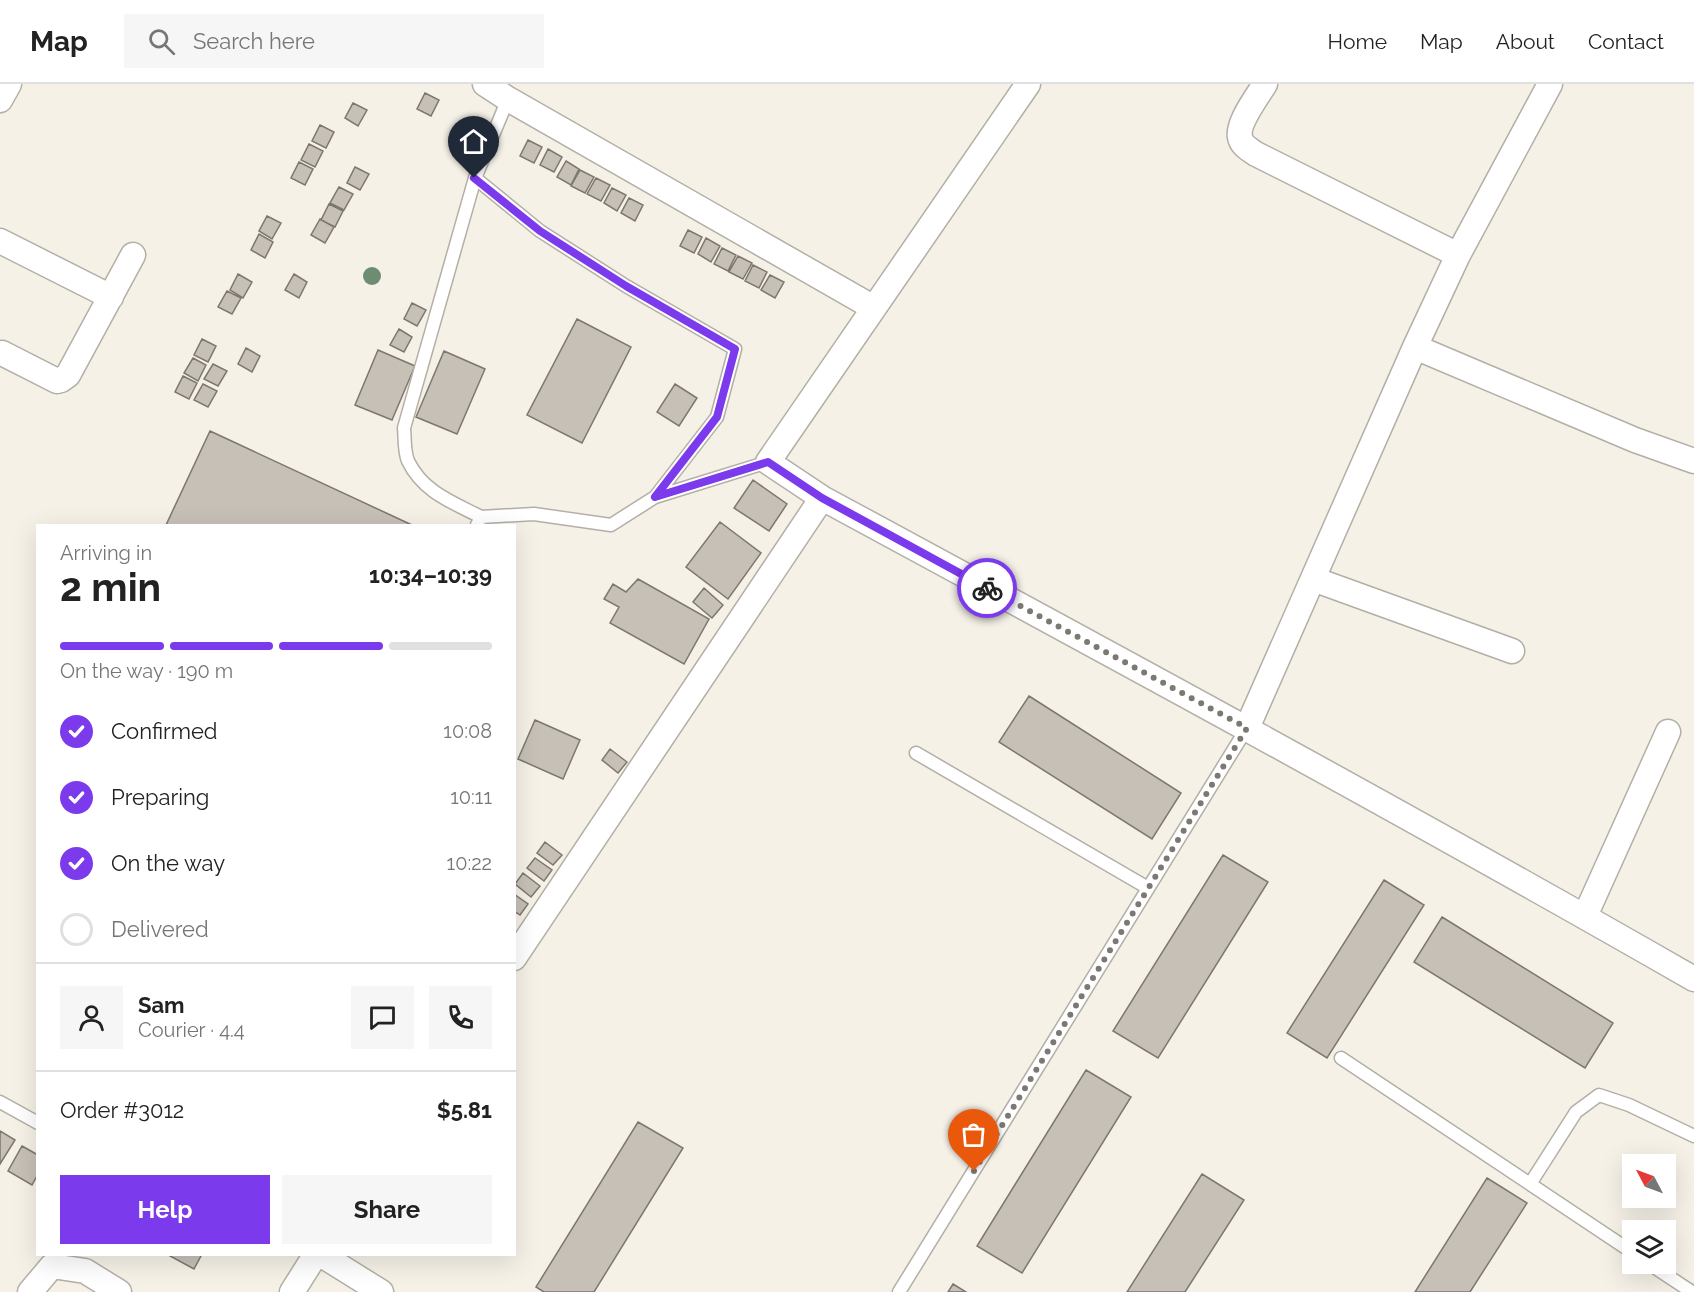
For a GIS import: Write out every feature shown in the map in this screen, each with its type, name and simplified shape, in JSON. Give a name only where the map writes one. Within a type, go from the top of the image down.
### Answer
[{"type":"street","points":[[0,100],[9,84]]},
{"type":"street","points":[[485,84],[513,92],[874,308]]},
{"type":"street","points":[[1028,84],[768,462],[822,498],[1247,728],[1694,979]]},
{"type":"street","points":[[1265,84],[1241,125],[1239,136],[1242,144],[1256,154],[1458,255]]},
{"type":"street","points":[[1247,728],[1415,346],[1458,255],[1550,84]]},
{"type":"street","points":[[0,241],[111,297]]},
{"type":"street","points":[[0,353],[57,381],[68,375],[133,255]]},
{"type":"street","points":[[1415,346],[1635,440],[1694,461]]},
{"type":"street","points":[[516,955],[822,498]]},
{"type":"street","points":[[1313,579],[1512,651]]},
{"type":"street","points":[[1585,916],[1668,732]]},
{"type":"street","points":[[292,1292],[317,1256]]},
{"type":"street","points":[[321,1256],[381,1292]]},
{"type":"street","points":[[30,1292],[52,1266],[85,1271],[119,1292]]},
{"type":"lane","points":[[513,92],[474,178],[404,428],[407,459],[420,478],[433,492],[479,521],[534,514],[611,525],[655,497],[768,462]]},
{"type":"lane","points":[[474,178],[540,231],[626,286],[735,349],[717,417],[655,497]]},
{"type":"lane","points":[[899,1292],[1247,728]]},
{"type":"lane","points":[[916,753],[1149,888]]},
{"type":"lane","points":[[1341,1058],[1622,1245]]},
{"type":"lane","points":[[1530,1184],[1576,1113],[1599,1095],[1629,1105],[1694,1136]]},
{"type":"lane","points":[[0,1102],[36,1122]]},
{"type":"lane","points":[[1665,1274],[1692,1292]]},
{"type":"building","points":[[425,93],[439,100],[431,116],[417,109]]},
{"type":"building","points":[[353,103],[367,110],[358,126],[345,118]]},
{"type":"building","points":[[320,125],[334,132],[326,148],[312,141]]},
{"type":"building","points":[[528,140],[542,147],[534,163],[520,156]]},
{"type":"building","points":[[309,144],[323,151],[315,167],[301,160]]},
{"type":"building","points":[[548,149],[562,157],[554,172],[540,165]]},
{"type":"building","points":[[566,161],[579,169],[571,185],[557,177]]},
{"type":"building","points":[[299,162],[313,169],[305,185],[291,178]]},
{"type":"building","points":[[355,167],[369,174],[360,190],[347,183]]},
{"type":"building","points":[[580,170],[594,177],[585,193],[571,186]]},
{"type":"building","points":[[596,178],[610,185],[601,201],[587,194]]},
{"type":"building","points":[[339,187],[353,194],[344,210],[330,203]]},
{"type":"building","points":[[612,188],[626,195],[617,211],[604,203]]},
{"type":"building","points":[[629,198],[643,205],[635,221],[621,213]]},
{"type":"building","points":[[329,204],[343,211],[335,227],[321,220]]},
{"type":"building","points":[[267,216],[281,223],[272,239],[259,231]]},
{"type":"building","points":[[320,219],[334,227],[325,243],[311,235]]},
{"type":"building","points":[[688,230],[702,237],[694,253],[680,246]]},
{"type":"building","points":[[259,234],[273,242],[265,258],[251,250]]},
{"type":"building","points":[[706,238],[720,246],[711,262],[698,254]]},
{"type":"building","points":[[722,248],[736,255],[728,271],[714,264]]},
{"type":"building","points":[[738,256],[752,263],[743,279],[729,272]]},
{"type":"building","points":[[753,265],[767,272],[759,288],[745,281]]},
{"type":"building","points":[[238,274],[252,282],[243,298],[230,290]]},
{"type":"building","points":[[294,274],[307,282],[299,298],[285,290]]},
{"type":"building","points":[[770,275],[784,282],[775,298],[761,290]]},
{"type":"building","points":[[227,291],[241,298],[232,314],[218,307]]},
{"type":"building","points":[[412,303],[426,310],[417,326],[404,319]]},
{"type":"building","points":[[577,319],[631,347],[582,443],[527,415]]},
{"type":"building","points":[[399,329],[412,337],[404,352],[390,345]]},
{"type":"building","points":[[202,339],[216,346],[208,362],[194,355]]},
{"type":"building","points":[[246,348],[260,356],[252,372],[238,364]]},
{"type":"building","points":[[378,350],[415,366],[392,420],[355,405]]},
{"type":"building","points":[[444,351],[485,369],[457,434],[416,417]]},
{"type":"building","points":[[193,358],[206,365],[198,381],[184,373]]},
{"type":"building","points":[[213,364],[227,371],[218,386],[204,379]]},
{"type":"building","points":[[183,376],[197,383],[189,399],[175,392]]},
{"type":"building","points":[[203,384],[217,391],[208,407],[194,400]]},
{"type":"building","points":[[675,384],[697,398],[679,426],[657,412]]},
{"type":"building","points":[[210,431],[410,524],[166,524]]},
{"type":"building","points":[[753,480],[787,504],[769,531],[734,508]]},
{"type":"building","points":[[720,522],[761,553],[728,599],[686,567]]},
{"type":"building","points":[[638,579],[709,619],[684,664],[610,623],[619,607],[604,599],[613,584],[626,592]]},
{"type":"building","points":[[704,588],[723,605],[712,618],[693,602]]},
{"type":"building","points":[[1029,696],[1181,793],[1152,839],[999,742]]},
{"type":"building","points":[[535,720],[580,740],[563,779],[518,759]]},
{"type":"building","points":[[610,749],[627,762],[618,773],[602,760]]},
{"type":"building","points":[[545,842],[562,855],[553,865],[537,853]]},
{"type":"building","points":[[1223,855],[1268,882],[1158,1058],[1113,1031]]},
{"type":"building","points":[[535,858],[552,870],[544,881],[527,868]]},
{"type":"building","points":[[523,873],[540,886],[531,897],[516,883]]},
{"type":"building","points":[[1384,880],[1424,905],[1327,1058],[1287,1033]]},
{"type":"building","points":[[516,895],[528,904],[520,915],[516,912]]},
{"type":"building","points":[[1442,917],[1613,1023],[1585,1068],[1414,962]]},
{"type":"building","points":[[1086,1070],[1131,1097],[1022,1273],[977,1246]]},
{"type":"building","points":[[638,1122],[683,1148],[594,1292],[544,1292],[536,1287]]},
{"type":"building","points":[[0,1131],[15,1140],[0,1164]]},
{"type":"building","points":[[22,1146],[36,1154],[36,1178],[32,1185],[8,1171]]},
{"type":"building","points":[[1202,1174],[1244,1200],[1185,1292],[1127,1292]]},
{"type":"building","points":[[1487,1178],[1527,1203],[1470,1292],[1415,1292]]},
{"type":"building","points":[[170,1256],[201,1256],[194,1269]]},
{"type":"building","points":[[953,1284],[966,1292],[948,1292]]},
{"type":"way so far","points":[[974,1171],[1247,728],[987,588]]},
{"type":"route","points":[[474,178],[540,231],[626,286],[735,349],[717,417],[655,497],[768,462],[822,498],[987,588]]}]
